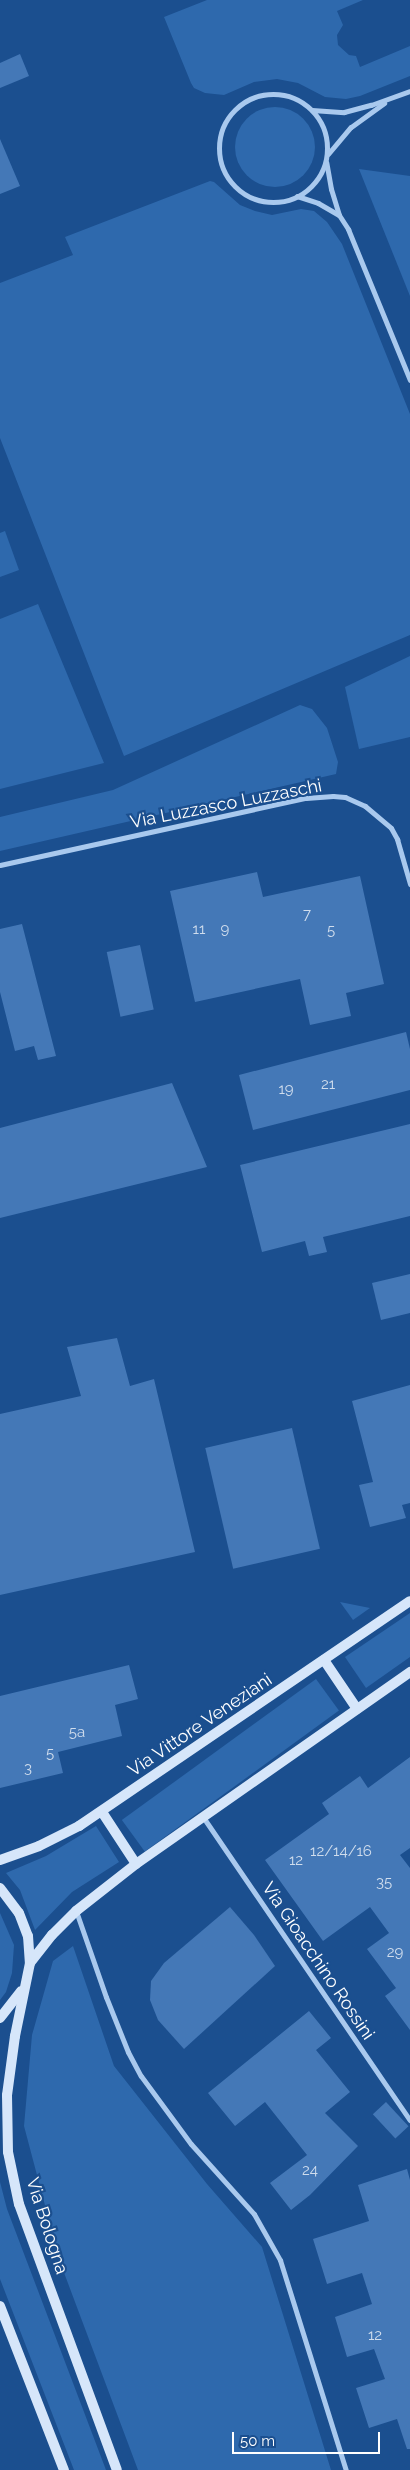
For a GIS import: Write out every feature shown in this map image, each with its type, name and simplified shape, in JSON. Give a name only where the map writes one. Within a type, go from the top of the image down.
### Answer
[{"type":"main road","name":"Via Vittore Veneziani","points":[[0,1860],[39,1846],[102,1812],[410,1601]]},
{"type":"main road","points":[[324,1660],[357,1709]]},
{"type":"main road","points":[[30,1963],[52,1935],[76,1911],[136,1864],[410,1672]]},
{"type":"main road","points":[[102,1812],[136,1864]]},
{"type":"main road","name":"Via Bologna","points":[[0,1888],[19,1913],[28,1936],[30,1963],[13,2043],[7,2094],[10,2161],[18,2204],[118,2470]]},
{"type":"main road","name":"Via Bologna","points":[[0,2018],[18,1996],[25,1982]]},
{"type":"main road","points":[[0,2306],[64,2470]]},
{"type":"street","points":[[312,110],[344,112],[410,90]]},
{"type":"street","points":[[393,97],[362,118],[327,157],[323,170],[315,182],[297,196],[283,201],[268,202],[254,198],[241,191],[230,180],[223,168],[219,153],[220,138],[225,124],[233,112],[245,102],[258,95],[274,93],[289,96],[303,102],[312,110],[325,132],[327,157],[331,189],[340,215],[348,229],[410,380]]},
{"type":"street","points":[[297,196],[318,203],[340,215]]},
{"type":"street","name":"Via Luzzasco Luzzaschi","points":[[0,865],[306,798],[333,796],[345,798],[365,806],[391,828],[397,839],[410,884]]},
{"type":"street","name":"Via Gioacchino Rossini","points":[[203,1817],[410,2120]]},
{"type":"street","points":[[76,1911],[106,1997],[128,2052],[141,2076],[191,2144],[254,2214],[280,2260],[346,2470]]},
{"type":"shaded area","points":[[207,0],[363,0],[337,11],[343,25],[337,35],[338,45],[349,55],[356,56],[360,67],[410,46],[410,76],[360,96],[346,99],[325,97],[298,83],[277,79],[254,82],[224,95],[205,93],[194,88],[191,83],[164,17]]},
{"type":"shaded area","points":[[275,107],[290,110],[303,119],[312,132],[315,147],[312,162],[303,175],[290,184],[275,187],[260,184],[247,175],[238,162],[235,147],[238,132],[247,119],[260,110]]},
{"type":"shaded area","points":[[359,169],[410,176],[410,296]]},
{"type":"shaded area","points":[[210,181],[214,182],[240,205],[255,211],[272,215],[301,209],[314,211],[327,222],[342,244],[410,414],[410,635],[124,756],[0,438],[0,283],[73,255],[65,237]]},
{"type":"shaded area","points":[[5,531],[19,570],[0,577],[0,533]]},
{"type":"shaded area","points":[[38,604],[104,763],[0,789],[0,619]]},
{"type":"shaded area","points":[[410,656],[410,737],[359,749],[345,687]]},
{"type":"shaded area","points":[[300,705],[312,709],[327,728],[338,762],[336,774],[0,851],[0,817],[113,790]]},
{"type":"shaded area","points":[[340,1602],[370,1608],[353,1620]]},
{"type":"shaded area","points":[[410,1613],[410,1657],[366,1688],[345,1657]]},
{"type":"shaded area","points":[[316,1679],[339,1711],[145,1852],[122,1820]]},
{"type":"shaded area","points":[[96,1826],[119,1862],[72,1892],[35,1930],[20,1890],[6,1873],[46,1856]]},
{"type":"shaded area","points":[[0,1913],[14,1945],[12,1973],[6,1992],[0,2000]]},
{"type":"shaded area","points":[[73,1946],[114,2066],[207,2184],[262,2247],[331,2470],[138,2470],[60,2262],[24,2126],[32,2035],[53,1961]]},
{"type":"shaded area","points":[[0,2182],[7,2209],[106,2470],[74,2470],[0,2279]]},
{"type":"building","points":[[20,54],[29,76],[0,88],[0,63]]},
{"type":"building","points":[[0,139],[20,186],[0,194]]},
{"type":"building","points":[[257,872],[263,897],[360,876],[384,984],[346,993],[351,1016],[310,1025],[300,979],[195,1002],[170,891]]},
{"type":"building","points":[[22,924],[56,1056],[38,1060],[34,1046],[15,1051],[0,992],[0,929]]},
{"type":"building","points":[[140,945],[154,1010],[120,1017],[107,952]]},
{"type":"building","points":[[406,1032],[410,1049],[410,1090],[253,1130],[239,1075]]},
{"type":"building","points":[[172,1083],[207,1167],[0,1218],[0,1128]]},
{"type":"building","points":[[410,1124],[410,1216],[323,1237],[327,1252],[309,1256],[305,1241],[262,1252],[240,1165]]},
{"type":"building","points":[[410,1274],[410,1313],[381,1320],[372,1283]]},
{"type":"building","points":[[117,1338],[130,1386],[154,1379],[195,1552],[0,1595],[0,1414],[81,1396],[67,1347]]},
{"type":"building","points":[[410,1385],[410,1503],[402,1505],[406,1518],[370,1527],[359,1485],[373,1482],[352,1401]]},
{"type":"building","points":[[292,1428],[320,1549],[233,1569],[205,1448]]},
{"type":"building","points":[[129,1665],[138,1699],[115,1705],[122,1736],[58,1752],[63,1773],[0,1788],[0,1696]]},
{"type":"building","points":[[410,1757],[410,1848],[400,1855],[410,1868],[410,2030],[385,1996],[396,1988],[367,1949],[389,1933],[370,1907],[323,1941],[265,1860],[329,1814],[322,1803],[360,1776],[368,1788]]},
{"type":"building","points":[[230,1907],[254,1935],[275,1966],[184,2049],[158,2020],[150,2000],[151,1981],[164,1963]]},
{"type":"building","points":[[309,2011],[331,2038],[316,2050],[350,2092],[325,2113],[358,2146],[310,2195],[291,2210],[270,2183],[307,2155],[265,2102],[235,2126],[208,2093]]},
{"type":"building","points":[[386,2102],[409,2126],[395,2138],[373,2114]]},
{"type":"building","points":[[407,2169],[410,2180],[410,2449],[407,2449],[397,2419],[369,2428],[356,2388],[385,2379],[374,2349],[347,2357],[335,2317],[372,2304],[362,2273],[327,2284],[313,2239],[369,2221],[358,2185]]}]
